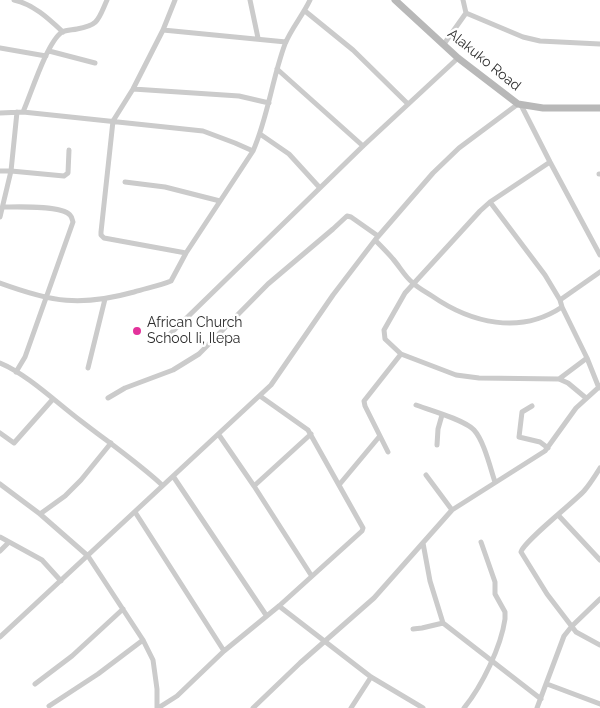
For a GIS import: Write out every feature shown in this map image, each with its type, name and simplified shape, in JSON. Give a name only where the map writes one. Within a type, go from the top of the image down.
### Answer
[{"type":"main road","name":"Alakuko Road","points":[[395,0],[458,58],[520,104],[543,108],[600,108]]},
{"type":"street","points":[[14,0],[24,2],[38,11],[63,32]]},
{"type":"street","points":[[0,218],[11,170],[20,112],[47,53],[63,32],[91,27],[97,21],[107,0]]},
{"type":"street","points":[[175,0],[163,30],[133,89],[113,121],[101,235],[104,238],[186,253]]},
{"type":"street","points":[[250,0],[258,38]]},
{"type":"street","points":[[0,283],[46,298],[72,301],[106,299],[171,281],[186,253],[253,152],[260,134],[286,42],[310,0]]},
{"type":"street","points":[[444,44],[466,13],[463,0]]},
{"type":"street","points":[[305,11],[352,50],[408,104]]},
{"type":"street","points":[[466,13],[531,39],[600,44]]},
{"type":"street","points":[[163,30],[286,42]]},
{"type":"street","points":[[0,48],[47,53],[95,62]]},
{"type":"street","points":[[167,337],[363,146],[458,58]]},
{"type":"street","points":[[277,69],[363,146]]},
{"type":"street","points":[[133,89],[239,96],[269,103]]},
{"type":"street","points":[[0,637],[271,385],[333,295],[376,238],[433,173],[453,153],[520,104],[600,255]]},
{"type":"street","points":[[0,113],[20,112],[202,131],[253,152]]},
{"type":"street","points":[[260,134],[290,154],[320,188]]},
{"type":"street","points":[[0,171],[11,170],[64,176],[68,173],[69,150]]},
{"type":"street","points":[[550,162],[490,202],[413,284],[405,293],[384,330],[385,339],[401,354],[468,377],[559,379],[568,383],[586,398]]},
{"type":"street","points":[[125,182],[164,187],[220,201]]},
{"type":"street","points":[[253,708],[300,663],[374,598],[452,510],[509,475],[548,448],[576,408],[599,388],[560,300],[545,275],[490,202]]},
{"type":"street","points":[[3,208],[38,207],[57,209],[72,216],[71,228],[25,357],[16,372]]},
{"type":"street","points":[[108,398],[126,388],[173,370],[199,354],[268,284],[347,216],[351,217],[376,238],[413,284],[450,308],[489,321],[527,322],[540,319],[562,306]]},
{"type":"street","points":[[595,244],[600,240]]},
{"type":"street","points":[[560,300],[600,272]]},
{"type":"street","points":[[88,368],[106,299]]},
{"type":"street","points":[[388,452],[379,438],[364,401],[401,354]]},
{"type":"street","points":[[559,379],[587,358]]},
{"type":"street","points":[[0,363],[16,372],[53,399],[146,470],[162,485]]},
{"type":"street","points":[[157,708],[177,696],[224,651],[279,606],[311,575],[362,531],[363,528],[311,434],[303,425],[260,396]]},
{"type":"street","points":[[0,434],[14,444],[53,399]]},
{"type":"street","points":[[416,405],[474,429],[495,482]]},
{"type":"street","points":[[532,406],[522,412],[519,437],[540,442],[548,448]]},
{"type":"street","points":[[437,445],[438,429],[442,415]]},
{"type":"street","points":[[254,486],[311,434]]},
{"type":"street","points":[[219,435],[311,575]]},
{"type":"street","points":[[339,485],[379,438]]},
{"type":"street","points":[[40,514],[65,496],[81,480],[111,443]]},
{"type":"street","points":[[600,471],[584,491],[559,516],[526,542],[520,552],[547,594],[576,632],[600,645]]},
{"type":"street","points":[[426,475],[452,510]]},
{"type":"street","points":[[173,476],[266,615]]},
{"type":"street","points":[[0,484],[40,514],[88,556],[143,640],[154,665],[157,708]]},
{"type":"street","points":[[135,512],[224,651]]},
{"type":"street","points":[[559,516],[600,560]]},
{"type":"street","points":[[0,537],[42,560],[61,581]]},
{"type":"street","points":[[464,708],[479,689],[504,625],[505,612],[495,594],[495,582],[481,542]]},
{"type":"street","points":[[0,551],[8,543]]},
{"type":"street","points":[[423,543],[430,581],[443,623],[540,699]]},
{"type":"street","points":[[537,708],[564,636],[600,598]]},
{"type":"street","points":[[279,606],[371,677],[423,708]]},
{"type":"street","points":[[35,684],[72,656],[123,609]]},
{"type":"street","points":[[413,629],[443,623]]},
{"type":"street","points":[[48,706],[98,674],[143,640]]},
{"type":"street","points":[[351,708],[371,677]]},
{"type":"street","points":[[547,684],[600,704]]},
{"type":"place","name":"African Church School Ii, Ilepa","points":[[137,331]]}]
